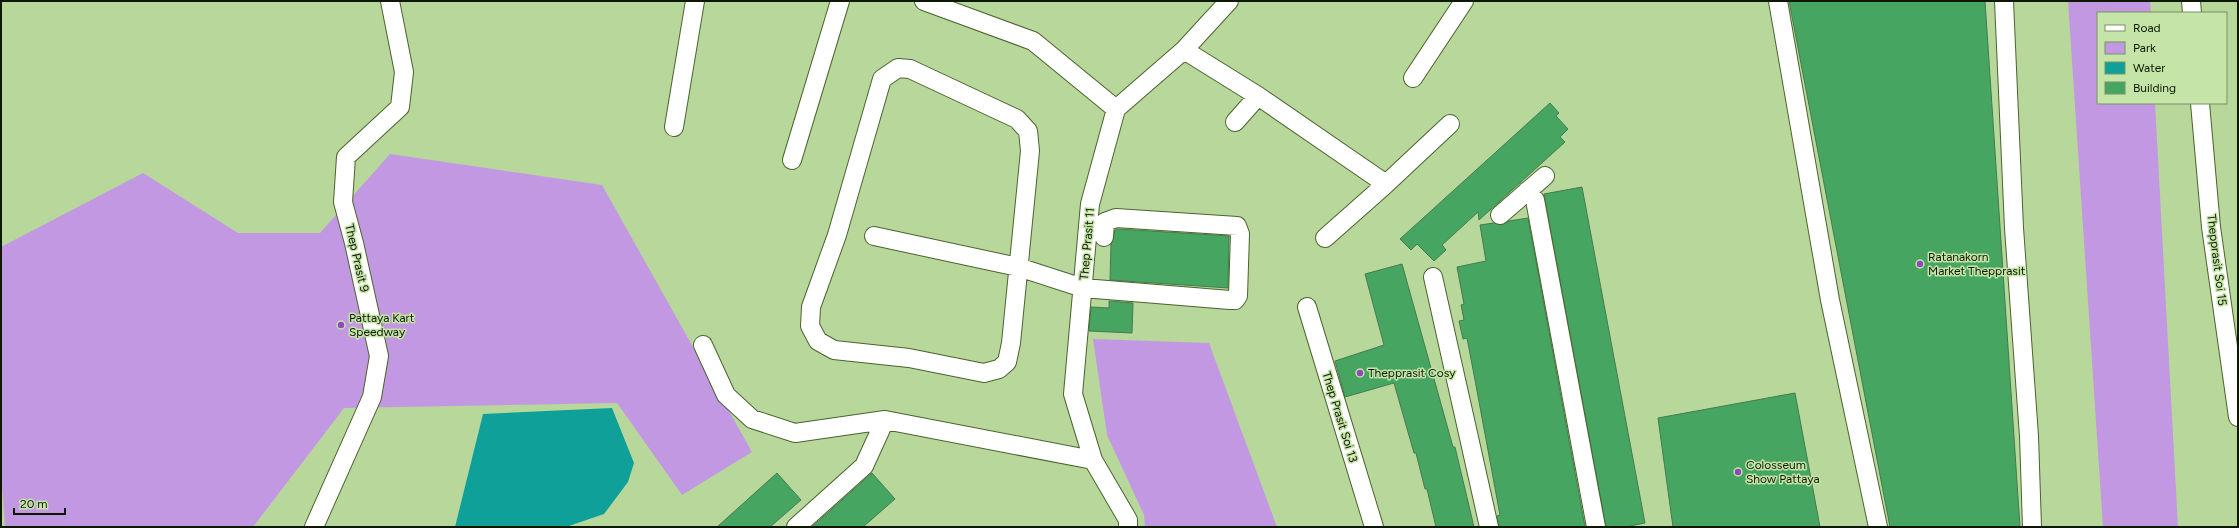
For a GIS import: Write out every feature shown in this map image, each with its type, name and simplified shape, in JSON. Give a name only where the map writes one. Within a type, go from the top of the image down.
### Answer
[{"type":"street","name":"Thep Prasit 9","points":[[314,527],[372,397],[379,356],[354,242],[343,202],[346,157],[400,107],[404,72],[390,1]]},
{"type":"street","points":[[674,127],[695,1]]},
{"type":"street","points":[[792,160],[840,1]]},
{"type":"street","points":[[924,1],[964,8],[1034,41],[1116,109],[1184,50],[1229,1]]},
{"type":"street","points":[[1413,78],[1464,1]]},
{"type":"street","points":[[1778,1],[1830,300],[1878,527]]},
{"type":"street","points":[[2004,1],[2014,228],[2029,436],[2032,527]]},
{"type":"street","points":[[2191,1],[2192,12]]},
{"type":"street","points":[[1184,50],[1258,96],[1386,184]]},
{"type":"street","points":[[898,68],[910,68],[1023,124],[1031,140],[1018,267],[1011,343],[1006,362],[999,369],[984,373],[909,358],[834,350],[818,341],[810,326],[812,307],[837,235],[882,79],[890,72],[898,68]]},
{"type":"street","points":[[1235,122],[1258,96]]},
{"type":"street","name":"Thepprasit Soi 15","points":[[2200,104],[2211,227],[2238,417]]},
{"type":"street","name":"Thep Prasit 11","points":[[1116,109],[1090,204],[1073,394],[1093,460],[1128,520],[1128,527]]},
{"type":"street","points":[[1325,238],[1386,184],[1450,124]]},
{"type":"street","points":[[1500,215],[1545,176]]},
{"type":"street","points":[[1527,191],[1534,200],[1596,527]]},
{"type":"street","points":[[874,236],[1018,267],[1083,288],[1230,300],[1235,300],[1238,296],[1240,234],[1237,226],[1116,218],[1105,222],[1104,237]]},
{"type":"street","points":[[1433,277],[1489,527]]},
{"type":"street","name":"Thep Prasit Soi 13","points":[[1307,307],[1374,527]]},
{"type":"street","points":[[703,345],[726,395],[752,419],[795,433],[885,420],[1093,460]]},
{"type":"street","points":[[796,527],[864,466],[885,420]]},
{"type":"green space","points":[[2068,1],[2150,1],[2151,12],[2097,12],[2097,104],[2155,104],[2178,527],[2103,527]]},
{"type":"green space","name":"Pattaya Kart Speedway","points":[[390,154],[602,185],[752,452],[682,495],[617,403],[344,408],[253,527],[5,527],[1,470],[1,247],[143,173],[238,233],[320,233]]},
{"type":"green space","points":[[1093,339],[1209,343],[1277,527],[1145,527],[1144,515],[1107,435]]},
{"type":"water","points":[[612,408],[634,463],[628,482],[604,514],[566,527],[455,527],[483,414]]},
{"type":"building","name":"Ratanakorn Market Thepprasit","points":[[1789,1],[1985,1],[2020,527],[1890,527]]},
{"type":"building","points":[[1550,103],[1559,113],[1556,116],[1568,129],[1560,137],[1565,142],[1479,220],[1478,212],[1442,245],[1446,250],[1434,261],[1417,244],[1411,250],[1400,239]]},
{"type":"building","points":[[1582,187],[1645,523],[1625,527],[1606,527],[1544,194]]},
{"type":"building","points":[[1528,218],[1585,527],[1499,527],[1497,516],[1500,515],[1467,338],[1463,339],[1459,321],[1464,320],[1461,305],[1464,304],[1457,267],[1486,261],[1480,225],[1494,223],[1502,225],[1509,221]]},
{"type":"building","points":[[1115,230],[1229,236],[1228,288],[1110,280],[1111,244]]},
{"type":"building","points":[[1402,264],[1453,447],[1455,447],[1474,527],[1436,527],[1427,489],[1425,489],[1416,453],[1414,453],[1394,383],[1345,397],[1335,361],[1384,345],[1365,274]]},
{"type":"building","points":[[1109,301],[1133,303],[1132,333],[1089,331],[1091,307],[1109,308]]},
{"type":"building","name":"Colosseum Show Pattaya","points":[[1795,393],[1820,527],[1673,527],[1658,418]]},
{"type":"building","points":[[777,473],[801,500],[770,527],[717,527]]},
{"type":"building","points":[[872,473],[895,499],[863,527],[812,527]]},
{"type":"place","name":"Ratanakorn Market Thepprasit","points":[[1920,264]]},
{"type":"place","name":"Pattaya Kart Speedway","points":[[341,325]]},
{"type":"place","name":"Thepprasit Cosy","points":[[1360,373]]},
{"type":"place","name":"Colosseum Show Pattaya","points":[[1738,472]]}]
